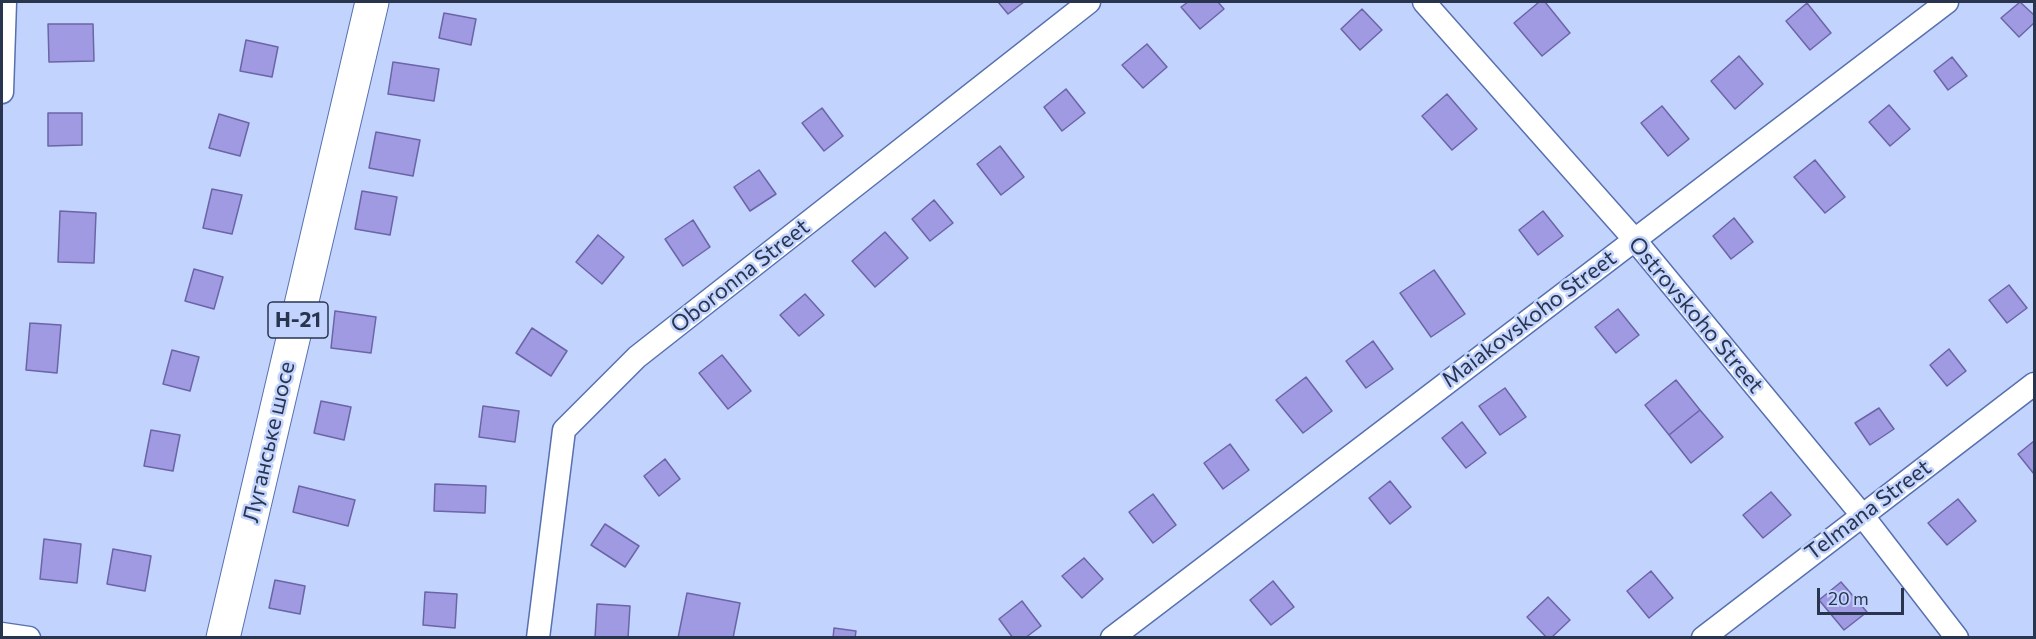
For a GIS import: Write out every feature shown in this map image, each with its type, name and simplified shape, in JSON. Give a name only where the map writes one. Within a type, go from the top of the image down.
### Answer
[{"type":"main road","name":"Луганське шосе","points":[[223,638],[372,2]]},
{"type":"street","points":[[2,92],[5,2]]},
{"type":"street","name":"Oboronna Street","points":[[538,638],[564,429],[637,357],[1089,2]]},
{"type":"street","name":"Ostrovskoho Street","points":[[1424,2],[1634,239],[1862,515],[1957,638]]},
{"type":"street","name":"Maiakovskoho Street","points":[[1112,638],[1947,2]]},
{"type":"street","name":"Telmana Street","points":[[1703,638],[2034,384]]},
{"type":"street","points":[[2,634],[29,638]]},
{"type":"building","points":[[998,2],[1024,2],[1008,14]]},
{"type":"building","points":[[1188,2],[1218,2],[1224,9],[1200,29],[1181,7]]},
{"type":"building","points":[[1539,2],[1545,2],[1570,33],[1542,56],[1514,23]]},
{"type":"building","points":[[2020,2],[2034,15],[2034,23],[2019,37],[2001,18]]},
{"type":"building","points":[[1807,3],[1831,33],[1810,50],[1786,21]]},
{"type":"building","points":[[1362,9],[1382,30],[1360,50],[1341,29]]},
{"type":"building","points":[[444,13],[476,19],[471,45],[439,38]]},
{"type":"building","points":[[48,24],[93,24],[94,61],[49,62]]},
{"type":"building","points":[[246,40],[278,47],[272,77],[240,71]]},
{"type":"building","points":[[1147,44],[1167,67],[1143,88],[1122,65]]},
{"type":"building","points":[[1739,56],[1763,84],[1735,109],[1711,81]]},
{"type":"building","points":[[1952,57],[1967,76],[1948,90],[1934,71]]},
{"type":"building","points":[[393,62],[439,69],[434,101],[388,94]]},
{"type":"building","points":[[1066,89],[1085,113],[1062,131],[1044,107]]},
{"type":"building","points":[[1447,94],[1477,129],[1452,150],[1422,116]]},
{"type":"building","points":[[1889,105],[1910,129],[1890,146],[1869,122]]},
{"type":"building","points":[[1662,106],[1689,139],[1668,156],[1641,123]]},
{"type":"building","points":[[822,108],[843,136],[824,151],[802,123]]},
{"type":"building","points":[[48,113],[82,113],[82,145],[48,146]]},
{"type":"building","points":[[219,114],[249,123],[240,156],[209,148]]},
{"type":"building","points":[[376,132],[420,140],[413,176],[369,168]]},
{"type":"building","points":[[1000,146],[1024,177],[1001,195],[977,164]]},
{"type":"building","points":[[1815,160],[1845,197],[1825,213],[1794,177]]},
{"type":"building","points":[[759,170],[776,194],[750,211],[734,187]]},
{"type":"building","points":[[212,189],[242,195],[232,234],[203,228]]},
{"type":"building","points":[[362,191],[397,197],[390,235],[355,229]]},
{"type":"building","points":[[934,200],[953,223],[930,241],[912,219]]},
{"type":"building","points":[[60,211],[96,213],[94,263],[58,262]]},
{"type":"building","points":[[1543,211],[1563,236],[1538,255],[1519,230]]},
{"type":"building","points":[[1734,218],[1753,242],[1731,259],[1713,236]]},
{"type":"building","points":[[693,220],[710,247],[683,266],[665,239]]},
{"type":"building","points":[[885,232],[908,258],[875,287],[852,261]]},
{"type":"building","points":[[598,235],[624,257],[602,284],[576,262]]},
{"type":"building","points":[[194,269],[223,277],[214,309],[185,301]]},
{"type":"building","points":[[1434,270],[1465,314],[1431,337],[1400,293]]},
{"type":"building","points":[[2009,285],[2027,308],[2007,323],[1989,300]]},
{"type":"building","points":[[805,294],[824,315],[799,336],[780,315]]},
{"type":"building","points":[[1618,309],[1639,335],[1616,353],[1595,327]]},
{"type":"building","points":[[335,311],[376,317],[371,353],[331,348]]},
{"type":"building","points":[[30,323],[61,325],[57,373],[26,370]]},
{"type":"building","points":[[532,328],[567,351],[551,376],[516,353]]},
{"type":"building","points":[[1373,341],[1393,369],[1366,388],[1346,361]]},
{"type":"building","points":[[1949,349],[1966,371],[1947,386],[1930,365]]},
{"type":"building","points":[[172,350],[199,357],[190,391],[163,384]]},
{"type":"building","points":[[722,355],[751,391],[728,409],[699,373]]},
{"type":"building","points":[[1306,377],[1332,411],[1303,433],[1276,400]]},
{"type":"building","points":[[1676,380],[1700,410],[1669,435],[1645,405]]},
{"type":"building","points":[[1505,388],[1526,417],[1500,435],[1479,406]]},
{"type":"building","points":[[321,401],[351,407],[344,440],[314,433]]},
{"type":"building","points":[[483,406],[519,411],[515,442],[479,437]]},
{"type":"building","points":[[1879,408],[1894,429],[1870,445],[1855,423]]},
{"type":"building","points":[[1700,410],[1723,437],[1691,463],[1669,435]]},
{"type":"building","points":[[1462,422],[1486,453],[1466,468],[1442,438]]},
{"type":"building","points":[[151,430],[180,435],[173,471],[144,466]]},
{"type":"building","points":[[2034,441],[2034,474],[2018,454]]},
{"type":"building","points":[[1230,444],[1249,470],[1223,489],[1204,463]]},
{"type":"building","points":[[665,459],[680,479],[659,496],[644,476]]},
{"type":"building","points":[[1390,481],[1411,507],[1390,524],[1369,498]]},
{"type":"building","points":[[435,484],[486,486],[485,513],[434,511]]},
{"type":"building","points":[[299,486],[355,500],[348,526],[293,512]]},
{"type":"building","points":[[1771,492],[1791,515],[1763,538],[1743,515]]},
{"type":"building","points":[[1153,494],[1176,525],[1153,543],[1129,512]]},
{"type":"building","points":[[1958,499],[1976,521],[1947,545],[1928,523]]},
{"type":"building","points":[[605,524],[639,546],[625,567],[591,545]]},
{"type":"building","points":[[44,539],[81,544],[77,583],[40,579]]},
{"type":"building","points":[[113,549],[151,556],[145,591],[107,584]]},
{"type":"building","points":[[1084,558],[1103,579],[1082,598],[1062,576]]},
{"type":"building","points":[[1651,571],[1673,598],[1649,618],[1627,591]]},
{"type":"building","points":[[275,580],[305,586],[300,614],[269,608]]},
{"type":"building","points":[[1273,581],[1294,607],[1271,625],[1250,600]]},
{"type":"building","points":[[1841,582],[1867,612],[1844,630],[1819,600]]},
{"type":"building","points":[[425,592],[457,594],[455,628],[423,625]]},
{"type":"building","points":[[687,593],[740,603],[733,638],[678,638]]},
{"type":"building","points":[[1548,597],[1570,620],[1551,638],[1547,638],[1527,617]]},
{"type":"building","points":[[1022,601],[1041,626],[1025,638],[1013,638],[999,619]]},
{"type":"building","points":[[597,604],[630,606],[628,638],[595,638]]},
{"type":"building","points":[[834,628],[856,631],[855,638],[833,638]]}]
